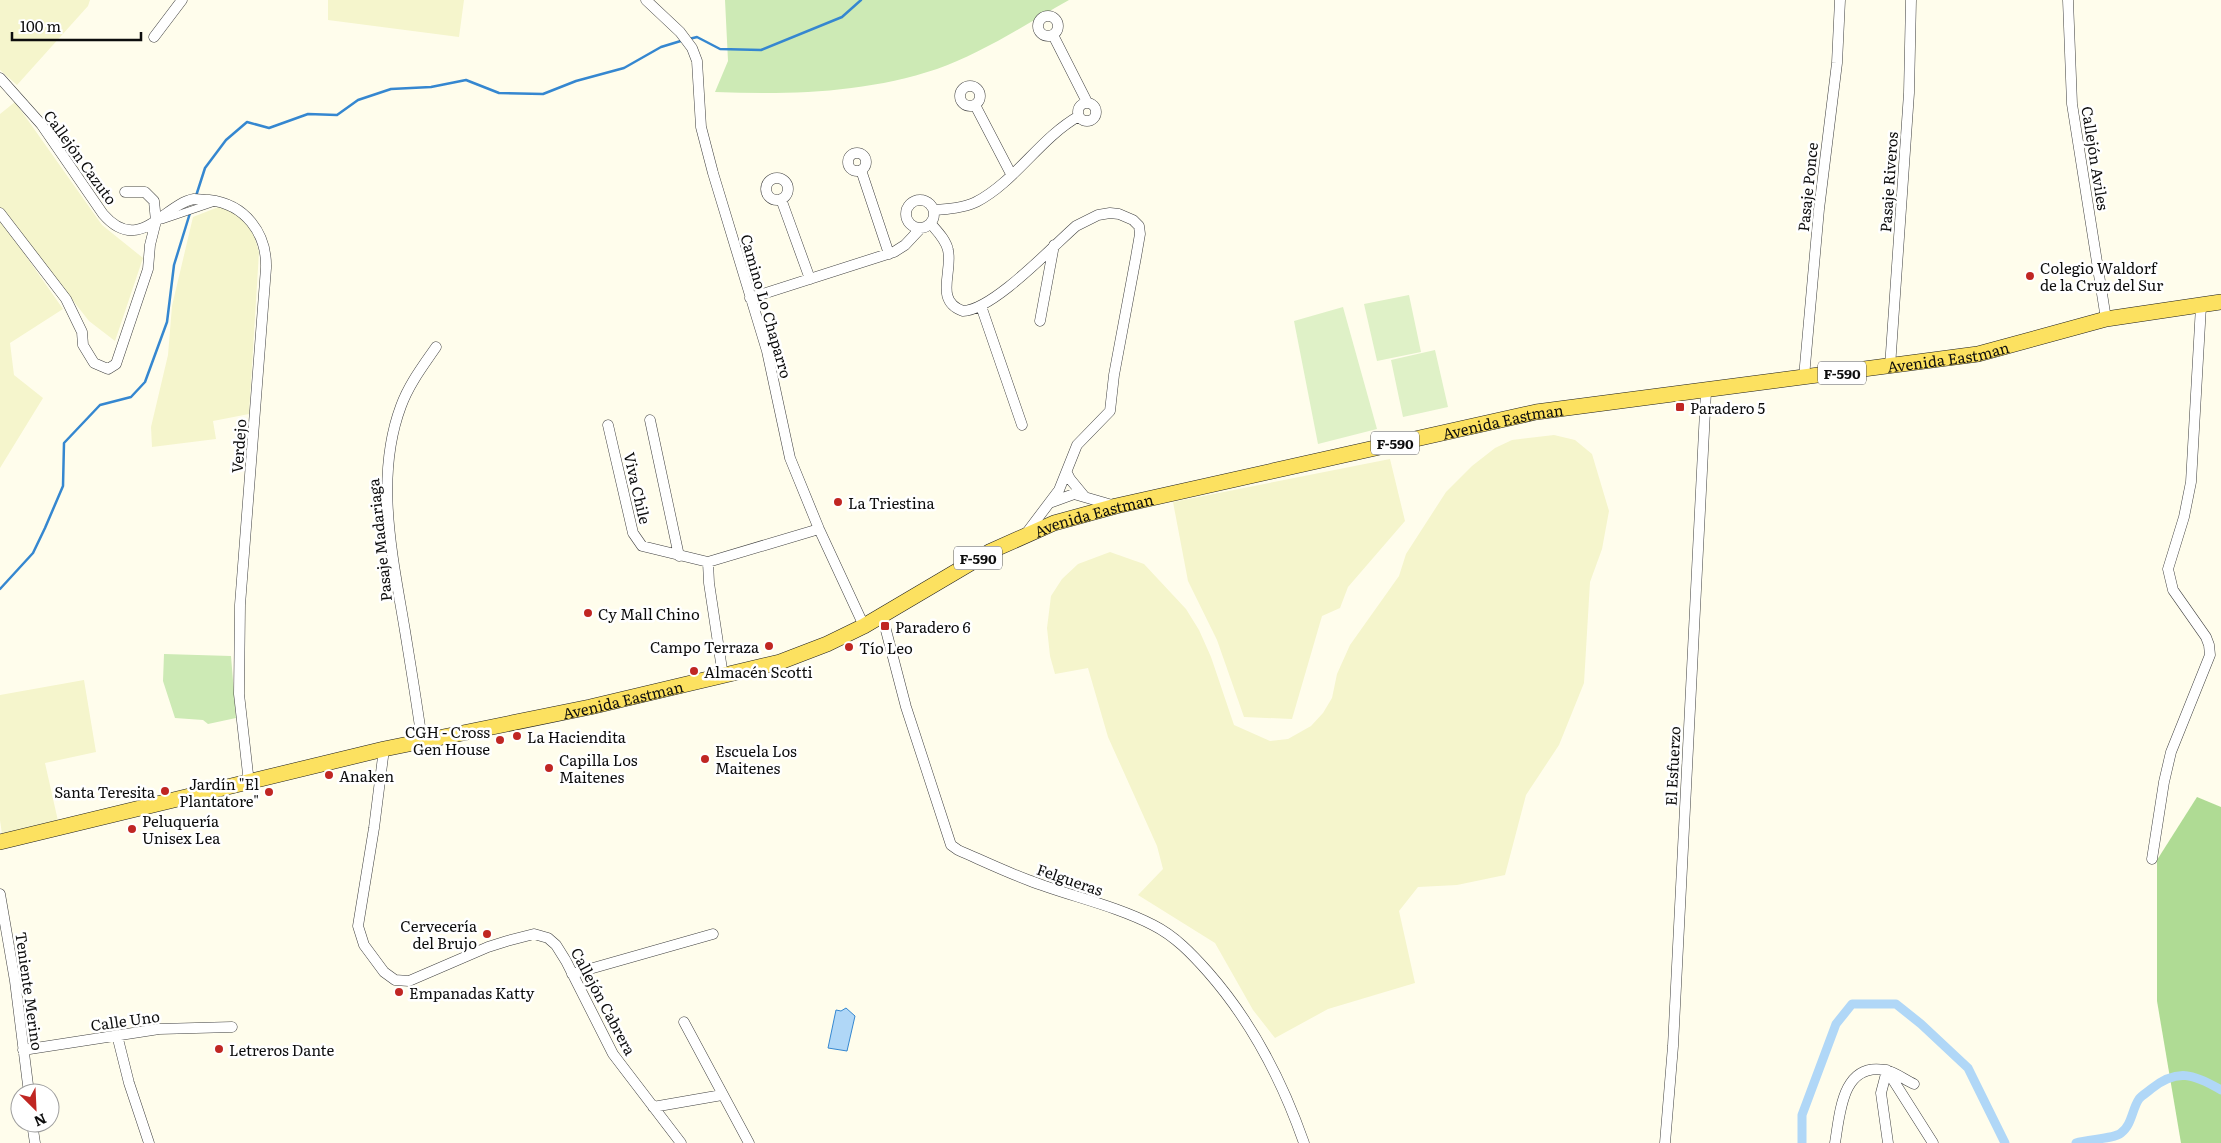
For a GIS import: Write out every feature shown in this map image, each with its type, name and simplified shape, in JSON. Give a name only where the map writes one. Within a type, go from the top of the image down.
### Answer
[{"type":"main road","name":"Avenida Eastman","points":[[0,842],[384,749],[590,707],[723,676],[794,657],[864,626],[991,550],[1070,518],[1116,506],[1536,412],[1978,354],[2106,319],[2221,302]]},
{"type":"street","points":[[154,37],[182,0]]},
{"type":"street","name":"Camino Lo Chaparro","points":[[646,0],[680,32],[692,48],[697,61],[701,127],[767,351],[790,458],[819,529],[864,626]]},
{"type":"street","name":"Pasaje Ponce","points":[[1804,377],[1819,209],[1837,63],[1840,0]]},
{"type":"street","name":"Pasaje Riveros","points":[[1890,367],[1910,93],[1911,0]]},
{"type":"street","name":"Callejón Aviles","points":[[2068,0],[2072,104],[2106,319]]},
{"type":"street","points":[[1053,35],[1087,102],[1095,107],[1096,116],[1089,121],[1083,120],[1079,116],[1079,106],[1087,102]]},
{"type":"street","name":"Callejón Cazuto","points":[[0,78],[41,124],[107,218],[121,227],[133,229],[146,227],[156,221],[154,201],[145,192],[125,192]]},
{"type":"street","points":[[975,105],[1011,174]]},
{"type":"street","points":[[934,210],[957,208],[976,202],[994,191],[1060,128],[1079,116]]},
{"type":"street","points":[[861,170],[889,254]]},
{"type":"street","name":"Verdejo","points":[[156,221],[187,201],[195,199],[218,201],[241,212],[252,222],[264,244],[266,260],[240,605],[240,694],[249,783]]},
{"type":"street","points":[[781,199],[810,279]]},
{"type":"street","points":[[920,229],[911,226],[906,219],[908,206],[916,200],[925,200],[934,210],[932,224],[948,249],[946,293],[948,300],[957,309],[963,311],[981,306],[993,299],[1076,226],[1098,214],[1119,214],[1133,220],[1139,226],[1136,257],[1114,375],[1110,410],[1077,445],[1059,490],[1024,536]]},
{"type":"street","points":[[0,214],[66,299],[82,332],[83,345],[94,362],[108,369],[116,364],[148,269],[150,245],[156,221]]},
{"type":"street","points":[[750,298],[889,254],[905,245],[920,229],[932,224]]},
{"type":"street","points":[[1040,321],[1054,245]]},
{"type":"street","points":[[981,306],[1022,425]]},
{"type":"street","points":[[2152,859],[2164,782],[2171,752],[2210,655],[2206,637],[2173,590],[2168,569],[2184,517],[2191,482],[2201,306]]},
{"type":"street","name":"Pasaje Madariaga","points":[[422,741],[387,503],[387,477],[390,451],[400,406],[410,386],[436,347]]},
{"type":"street","name":"El Esfuerzo","points":[[1665,1143],[1674,1026],[1706,391]]},
{"type":"street","points":[[650,420],[679,556]]},
{"type":"street","name":"Viva Chile","points":[[608,425],[633,533],[636,540],[642,546],[708,562],[819,529]]},
{"type":"street","points":[[1067,473],[1084,496]]},
{"type":"street","points":[[1049,504],[1066,496],[1084,496],[1107,505],[1116,506]]},
{"type":"street","points":[[708,562],[711,601],[723,676]]},
{"type":"street","name":"Felgueras","points":[[882,616],[906,707],[952,844],[958,850],[1029,881],[1066,892],[1147,922],[1183,946],[1223,990],[1253,1032],[1285,1093],[1304,1143]]},
{"type":"street","name":"Callejón Cabrera","points":[[384,749],[374,828],[358,926],[364,945],[384,972],[395,980],[409,981],[488,947],[534,934],[544,936],[553,941],[608,1045],[681,1143]]},
{"type":"street","name":"Teniente Merino","points":[[0,894],[11,954],[28,1083]]},
{"type":"street","points":[[572,974],[713,934]]},
{"type":"street","points":[[684,1022],[749,1143]]},
{"type":"street","name":"Calle Uno","points":[[23,1050],[159,1029],[232,1027]]},
{"type":"street","points":[[117,1035],[129,1083],[149,1143]]},
{"type":"street","points":[[1887,1070],[1881,1093],[1888,1143]]},
{"type":"street","points":[[1887,1070],[1933,1143]]},
{"type":"street","points":[[1835,1143],[1842,1102],[1850,1084],[1858,1074],[1864,1071],[1887,1070],[1914,1084]]},
{"type":"street","points":[[653,1107],[722,1095]]},
{"type":"green space","points":[[0,0],[90,0],[88,6],[17,85],[0,70]]},
{"type":"green space","points":[[328,0],[464,0],[459,37],[328,20]]},
{"type":"green space","points":[[725,0],[1069,0],[987,47],[937,69],[910,77],[855,88],[771,93],[715,92],[728,61]]},
{"type":"green space","points":[[15,102],[102,225],[143,258],[115,341],[89,321],[0,208],[0,114]]},
{"type":"green space","points":[[221,206],[246,222],[254,236],[259,252],[249,414],[213,421],[216,439],[152,447],[151,427],[168,355],[172,306],[193,217]]},
{"type":"green space","points":[[0,219],[63,309],[10,343],[14,375],[43,398],[0,468]]},
{"type":"green space","points":[[1409,295],[1421,352],[1377,361],[1364,304]]},
{"type":"green space","points":[[1343,307],[1377,429],[1318,444],[1294,321]]},
{"type":"green space","points":[[1435,350],[1448,407],[1403,417],[1391,360]]},
{"type":"green space","points":[[1554,435],[1575,440],[1592,454],[1609,511],[1602,549],[1590,582],[1584,683],[1559,745],[1526,795],[1505,875],[1457,885],[1418,887],[1399,911],[1415,983],[1328,1009],[1275,1038],[1253,1010],[1215,943],[1138,895],[1163,869],[1157,846],[1108,737],[1088,668],[1055,674],[1050,656],[1047,628],[1051,596],[1062,579],[1078,564],[1110,552],[1144,564],[1186,609],[1199,630],[1211,657],[1234,725],[1270,741],[1288,739],[1311,726],[1323,713],[1332,698],[1337,674],[1350,645],[1399,576],[1406,554],[1446,492],[1472,466],[1495,448],[1512,440]]},
{"type":"green space","points":[[1390,459],[1405,521],[1348,587],[1340,608],[1322,616],[1292,719],[1244,717],[1217,640],[1188,581],[1173,502]]},
{"type":"green space","points":[[164,654],[231,656],[236,718],[208,724],[203,720],[175,718],[163,681]]},
{"type":"green space","points":[[84,680],[96,752],[45,763],[58,821],[2,834],[0,820],[0,695]]},
{"type":"green space","points":[[2197,797],[2221,807],[2221,1143],[2181,1143],[2157,1001],[2157,860]]},
{"type":"water","points":[[846,1008],[855,1016],[847,1051],[828,1048],[836,1010],[841,1011]]},
{"type":"waterway","points":[[689,39],[697,37],[720,49],[761,50],[842,17],[861,0]]},
{"type":"waterway","points":[[196,196],[205,168],[226,140],[247,122],[269,128],[308,114],[337,115],[358,100],[391,89],[431,87],[466,80],[499,93],[543,94],[576,81],[624,68],[661,47],[684,40]]},
{"type":"waterway","points":[[0,589],[33,553],[45,528],[63,486],[64,443],[100,405],[131,397],[145,382],[167,322],[174,265],[190,213]]},
{"type":"waterway","points":[[1802,1143],[1802,1115],[1836,1024],[1852,1004],[1896,1004],[1921,1024],[1968,1068],[2005,1143]]},
{"type":"waterway","points":[[2076,1143],[2113,1137],[2121,1133],[2130,1121],[2140,1098],[2160,1082],[2169,1078],[2177,1076],[2194,1077],[2221,1090]]},
{"type":"place","name":"Colegio Waldorf de la Cruz del Sur","points":[[2030,276]]},
{"type":"place","name":"Paradero 5","points":[[1680,407]]},
{"type":"place","name":"La Triestina","points":[[838,502]]},
{"type":"place","name":"Cy Mall Chino","points":[[588,613]]},
{"type":"place","name":"Paradero 6","points":[[885,626]]},
{"type":"place","name":"Campo Terraza","points":[[769,646]]},
{"type":"place","name":"Tío Leo","points":[[849,647]]},
{"type":"place","name":"Almacén Scotti","points":[[694,671]]},
{"type":"place","name":"La Haciendita","points":[[517,736]]},
{"type":"place","name":"CGH - Cross Gen House","points":[[500,740]]},
{"type":"place","name":"Escuela Los Maitenes","points":[[705,759]]},
{"type":"place","name":"Capilla Los Maitenes","points":[[549,768]]},
{"type":"place","name":"Anaken","points":[[329,775]]},
{"type":"place","name":"Santa Teresita","points":[[165,791]]},
{"type":"place","name":"Jardín \"El Plantatore\"","points":[[269,792]]},
{"type":"place","name":"Peluquería Unisex Lea","points":[[132,829]]},
{"type":"place","name":"Cervecería del Brujo","points":[[487,934]]},
{"type":"place","name":"Empanadas Katty","points":[[399,992]]},
{"type":"place","name":"Letreros Dante","points":[[219,1049]]}]
